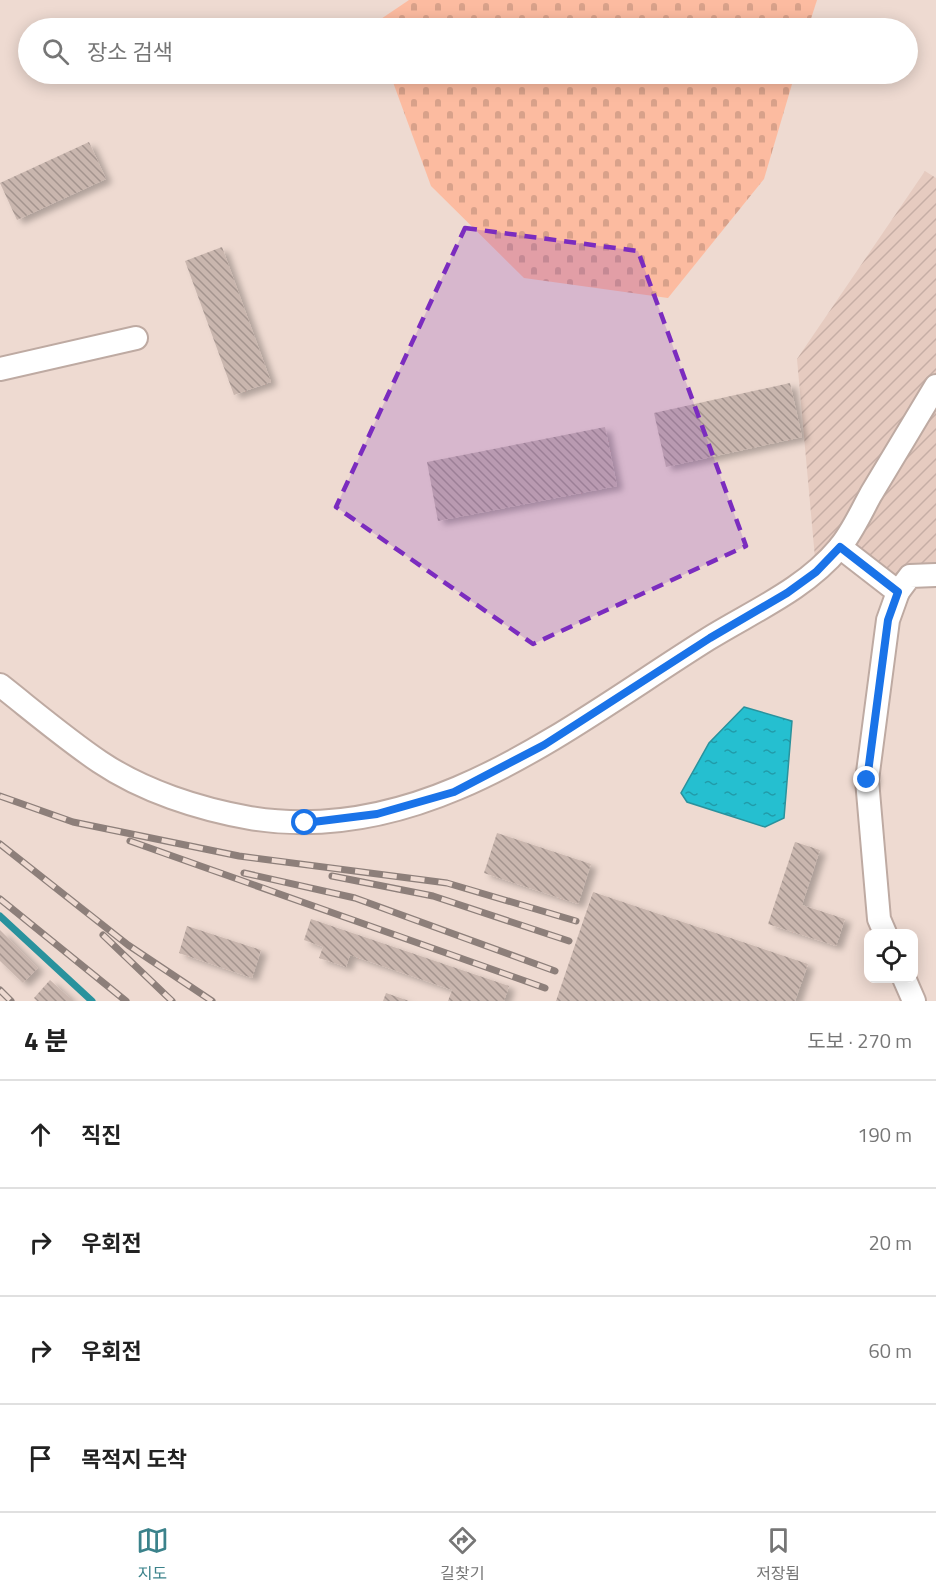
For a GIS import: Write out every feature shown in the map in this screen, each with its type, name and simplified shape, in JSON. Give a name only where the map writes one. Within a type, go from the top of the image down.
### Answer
[{"type":"street","points":[[0,369],[136,338]]},
{"type":"street","points":[[0,685],[102,763],[153,789],[198,805],[250,818],[305,823],[377,814],[454,792],[544,745],[710,638],[787,593],[816,572],[840,547],[936,386]]},
{"type":"street","points":[[840,547],[898,592]]},
{"type":"street","points":[[883,929],[879,919],[867,780],[888,620],[898,592],[910,576],[936,575]]},
{"type":"street","points":[[906,983],[914,1001]]},
{"type":"highlighted area","points":[[465,228],[638,251],[746,546],[533,644],[336,507]]},
{"type":"shaded area","points":[[925,171],[936,178],[936,584],[815,558],[797,359]]},
{"type":"green space","points":[[409,0],[817,0],[811,18],[382,18]]},
{"type":"green space","points":[[394,84],[792,84],[764,179],[668,298],[524,278],[431,186]]},
{"type":"water","points":[[744,707],[792,721],[784,818],[765,827],[687,802],[681,793],[709,743]]},
{"type":"building","points":[[89,142],[106,179],[17,220],[0,183]]},
{"type":"building","points":[[222,247],[271,382],[234,395],[185,261]]},
{"type":"building","points":[[790,383],[802,437],[666,467],[654,413]]},
{"type":"building","points":[[605,427],[617,486],[438,521],[427,462]]},
{"type":"building","points":[[497,833],[591,864],[578,904],[484,873]]},
{"type":"building","points":[[795,842],[820,850],[802,905],[845,919],[836,946],[768,924]]},
{"type":"building","points":[[593,892],[808,964],[795,1001],[556,1001]]},
{"type":"building","points":[[311,919],[509,986],[504,1001],[448,1001],[452,990],[350,955],[346,967],[319,958],[323,947],[304,940]]},
{"type":"building","points":[[187,926],[261,950],[252,978],[179,953]]},
{"type":"building","points":[[0,930],[38,968],[23,983],[0,961]]},
{"type":"building","points":[[50,980],[73,1001],[37,1001],[34,998]]},
{"type":"building","points":[[386,993],[409,1001],[383,1001]]},
{"type":"waterway","points":[[0,916],[92,1001]]},
{"type":"railway","points":[[0,796],[73,822],[239,856],[447,883],[576,921]]},
{"type":"railway","points":[[130,841],[545,988]]},
{"type":"railway","points":[[0,844],[128,945],[212,1001]]},
{"type":"railway","points":[[244,873],[355,898],[555,971]]},
{"type":"railway","points":[[332,876],[433,896],[569,941]]},
{"type":"railway","points":[[0,899],[126,1001]]},
{"type":"railway","points":[[103,935],[172,1001]]},
{"type":"railway","points":[[0,990],[11,1001]]},
{"type":"route","points":[[305,823],[377,814],[454,792],[544,745],[710,638],[787,593],[816,572],[840,547],[898,592],[888,620],[867,780]]}]
